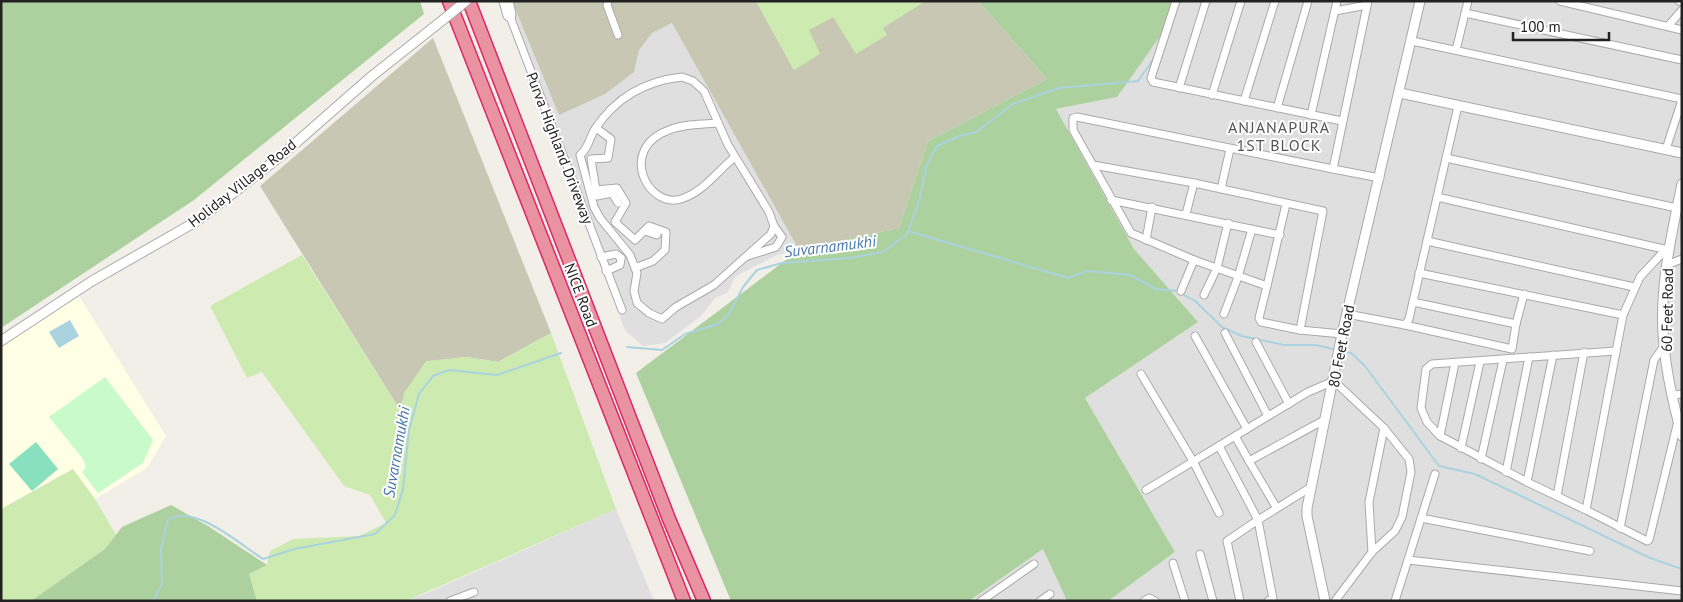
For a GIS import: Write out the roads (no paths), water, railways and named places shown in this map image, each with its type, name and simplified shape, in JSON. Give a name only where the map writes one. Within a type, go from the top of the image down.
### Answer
[{"type":"highway","name":"NICE Road","points":[[449,1],[684,601]]},
{"type":"highway","name":"NICE Road","points":[[467,1],[669,519],[704,601]]},
{"type":"street","name":"Holiday Village Road","points":[[1,341],[92,281],[198,221],[282,155],[372,76],[467,1]]},
{"type":"street","points":[[503,1],[507,16],[511,19]]},
{"type":"street","points":[[509,1],[512,14],[511,19]]},
{"type":"street","points":[[608,1],[618,35]]},
{"type":"street","points":[[1176,1],[1151,78],[1153,82],[1212,96],[1342,121]]},
{"type":"street","points":[[1180,88],[1206,1]]},
{"type":"street","points":[[1212,96],[1241,1]]},
{"type":"street","points":[[1244,101],[1275,1]]},
{"type":"street","points":[[1277,108],[1308,1]]},
{"type":"street","points":[[1311,115],[1337,1]]},
{"type":"street","name":"80 Feet Road","points":[[1325,601],[1307,516],[1311,487],[1342,334],[1400,93],[1420,1]]},
{"type":"street","points":[[1456,50],[1468,1]]},
{"type":"street","points":[[1560,1],[1682,30]]},
{"type":"street","points":[[1332,168],[1368,3],[1335,11]]},
{"type":"street","points":[[1668,26],[1682,10]]},
{"type":"street","points":[[1465,13],[1682,60]]},
{"type":"street","name":"Purva Highland Driveway","points":[[511,19],[622,310]]},
{"type":"street","points":[[1412,41],[1682,99],[1666,149]]},
{"type":"street","name":"Purva Highland Driveway","points":[[682,77],[692,81],[704,91],[735,157],[769,212],[774,226],[770,234],[714,284],[676,307],[662,319],[649,313],[638,303],[634,291],[637,273],[630,255],[600,218],[590,196],[580,155],[587,149],[590,138],[596,128],[618,102],[640,87],[660,79],[682,77]]},
{"type":"street","points":[[1400,93],[1682,153]]},
{"type":"street","points":[[1405,325],[1413,302],[1458,106]]},
{"type":"street","points":[[1267,286],[1194,260],[1131,233],[1073,130],[1073,118],[1077,117],[1380,178]]},
{"type":"street","points":[[718,123],[692,125],[669,130],[655,137],[642,152],[640,158],[641,170],[645,181],[653,191],[663,197],[679,200],[709,183],[723,166],[735,157]]},
{"type":"street","points":[[596,128],[611,140],[608,158],[591,159],[597,196],[612,193],[618,203]]},
{"type":"street","points":[[1221,189],[1230,149]]},
{"type":"street","points":[[1446,158],[1676,208]]},
{"type":"street","points":[[1093,165],[1194,183],[1323,211],[1300,330]]},
{"type":"street","points":[[1186,214],[1194,183]]},
{"type":"street","name":"60 Feet Road","points":[[1682,184],[1667,250],[1664,346],[1677,395],[1678,421],[1682,436]]},
{"type":"street","points":[[596,190],[617,188],[626,203],[615,222],[635,240],[652,226],[666,232],[665,250],[653,261],[635,268]]},
{"type":"street","points":[[1437,197],[1667,250],[1634,287],[1623,314],[1586,510]]},
{"type":"street","points":[[1111,200],[1186,214],[1280,235]]},
{"type":"street","points":[[1286,204],[1259,318],[1261,322],[1300,330],[1342,334]]},
{"type":"street","points":[[1146,240],[1152,207]]},
{"type":"street","points":[[1204,296],[1216,268],[1228,223]]},
{"type":"street","points":[[745,256],[776,247],[782,237],[774,226]]},
{"type":"street","points":[[1224,314],[1238,277],[1252,229]]},
{"type":"street","points":[[644,231],[657,235]]},
{"type":"street","points":[[1427,241],[1634,287]]},
{"type":"street","points":[[601,257],[616,254],[621,258]]},
{"type":"street","points":[[621,258],[630,255]]},
{"type":"street","points":[[606,271],[620,264],[621,258]]},
{"type":"street","points":[[1667,265],[1682,259]]},
{"type":"street","points":[[1181,291],[1194,260]]},
{"type":"street","points":[[1420,272],[1623,314]]},
{"type":"street","points":[[1348,314],[1512,348],[1524,294]]},
{"type":"street","points":[[1413,302],[1516,324]]},
{"type":"street","points":[[1225,333],[1268,416]]},
{"type":"street","points":[[1196,336],[1247,429]]},
{"type":"street","points":[[1256,342],[1289,404]]},
{"type":"street","points":[[1620,528],[1654,360],[1664,346]]},
{"type":"street","points":[[1616,351],[1432,364],[1426,369],[1421,408],[1427,422],[1440,436],[1506,472],[1647,541],[1651,538],[1678,421]]},
{"type":"street","points":[[1557,496],[1584,352]]},
{"type":"street","points":[[1527,482],[1553,354]]},
{"type":"street","points":[[1506,472],[1529,357]]},
{"type":"street","points":[[1481,459],[1502,360]]},
{"type":"street","points":[[1461,448],[1480,362]]},
{"type":"street","points":[[1440,436],[1455,363]]},
{"type":"street","points":[[1141,374],[1193,461],[1219,513]]},
{"type":"street","points":[[1146,490],[1308,392],[1334,381],[1384,428],[1409,459],[1411,472],[1402,517],[1395,531],[1372,552],[1335,601]]},
{"type":"street","points":[[1249,461],[1326,419]]},
{"type":"street","points":[[1372,552],[1369,502],[1384,428]]},
{"type":"street","points":[[1235,436],[1276,507]]},
{"type":"street","points":[[1219,446],[1258,520],[1271,600]]},
{"type":"street","points":[[1395,601],[1435,474]]},
{"type":"street","points":[[1240,601],[1227,541],[1276,507],[1311,487]]},
{"type":"street","points":[[1421,518],[1590,551]]},
{"type":"street","points":[[1200,554],[1213,601]]},
{"type":"street","points":[[1408,560],[1682,592]]},
{"type":"street","points":[[1173,563],[1185,601]]},
{"type":"street","points":[[981,601],[1034,564]]},
{"type":"street","points":[[450,601],[474,592]]},
{"type":"street","points":[[1040,601],[1050,594]]},
{"type":"street","points":[[1144,601],[1149,598],[1155,601]]},
{"type":"water","points":[[70,320],[79,336],[59,348],[49,332]]},
{"type":"waterway","name":"Suvarnamukhi","points":[[627,347],[662,350],[685,334],[718,324],[729,314],[743,287],[757,270],[782,263],[849,258],[883,252],[907,234],[919,201],[927,165],[937,146],[962,135],[976,132],[1013,104],[1059,88],[1138,81],[1153,60]]},
{"type":"waterway","points":[[908,231],[1068,278],[1087,271],[1130,275],[1156,289],[1177,291],[1195,301],[1222,327],[1242,336],[1284,345],[1316,345],[1337,350]]},
{"type":"waterway","points":[[1342,351],[1351,353],[1365,366],[1439,466],[1475,474],[1650,558],[1682,569]]},
{"type":"waterway","name":"Suvarnamukhi","points":[[153,601],[162,584],[161,548],[168,520],[178,516],[203,521],[230,536],[263,559],[294,549],[375,534],[395,515],[403,489],[409,430],[419,394],[433,376],[449,370],[497,375],[561,353]]},
{"type":"district","name":"ANJANAPURA 1ST BLOCK","points":[[1279,136]]}]
